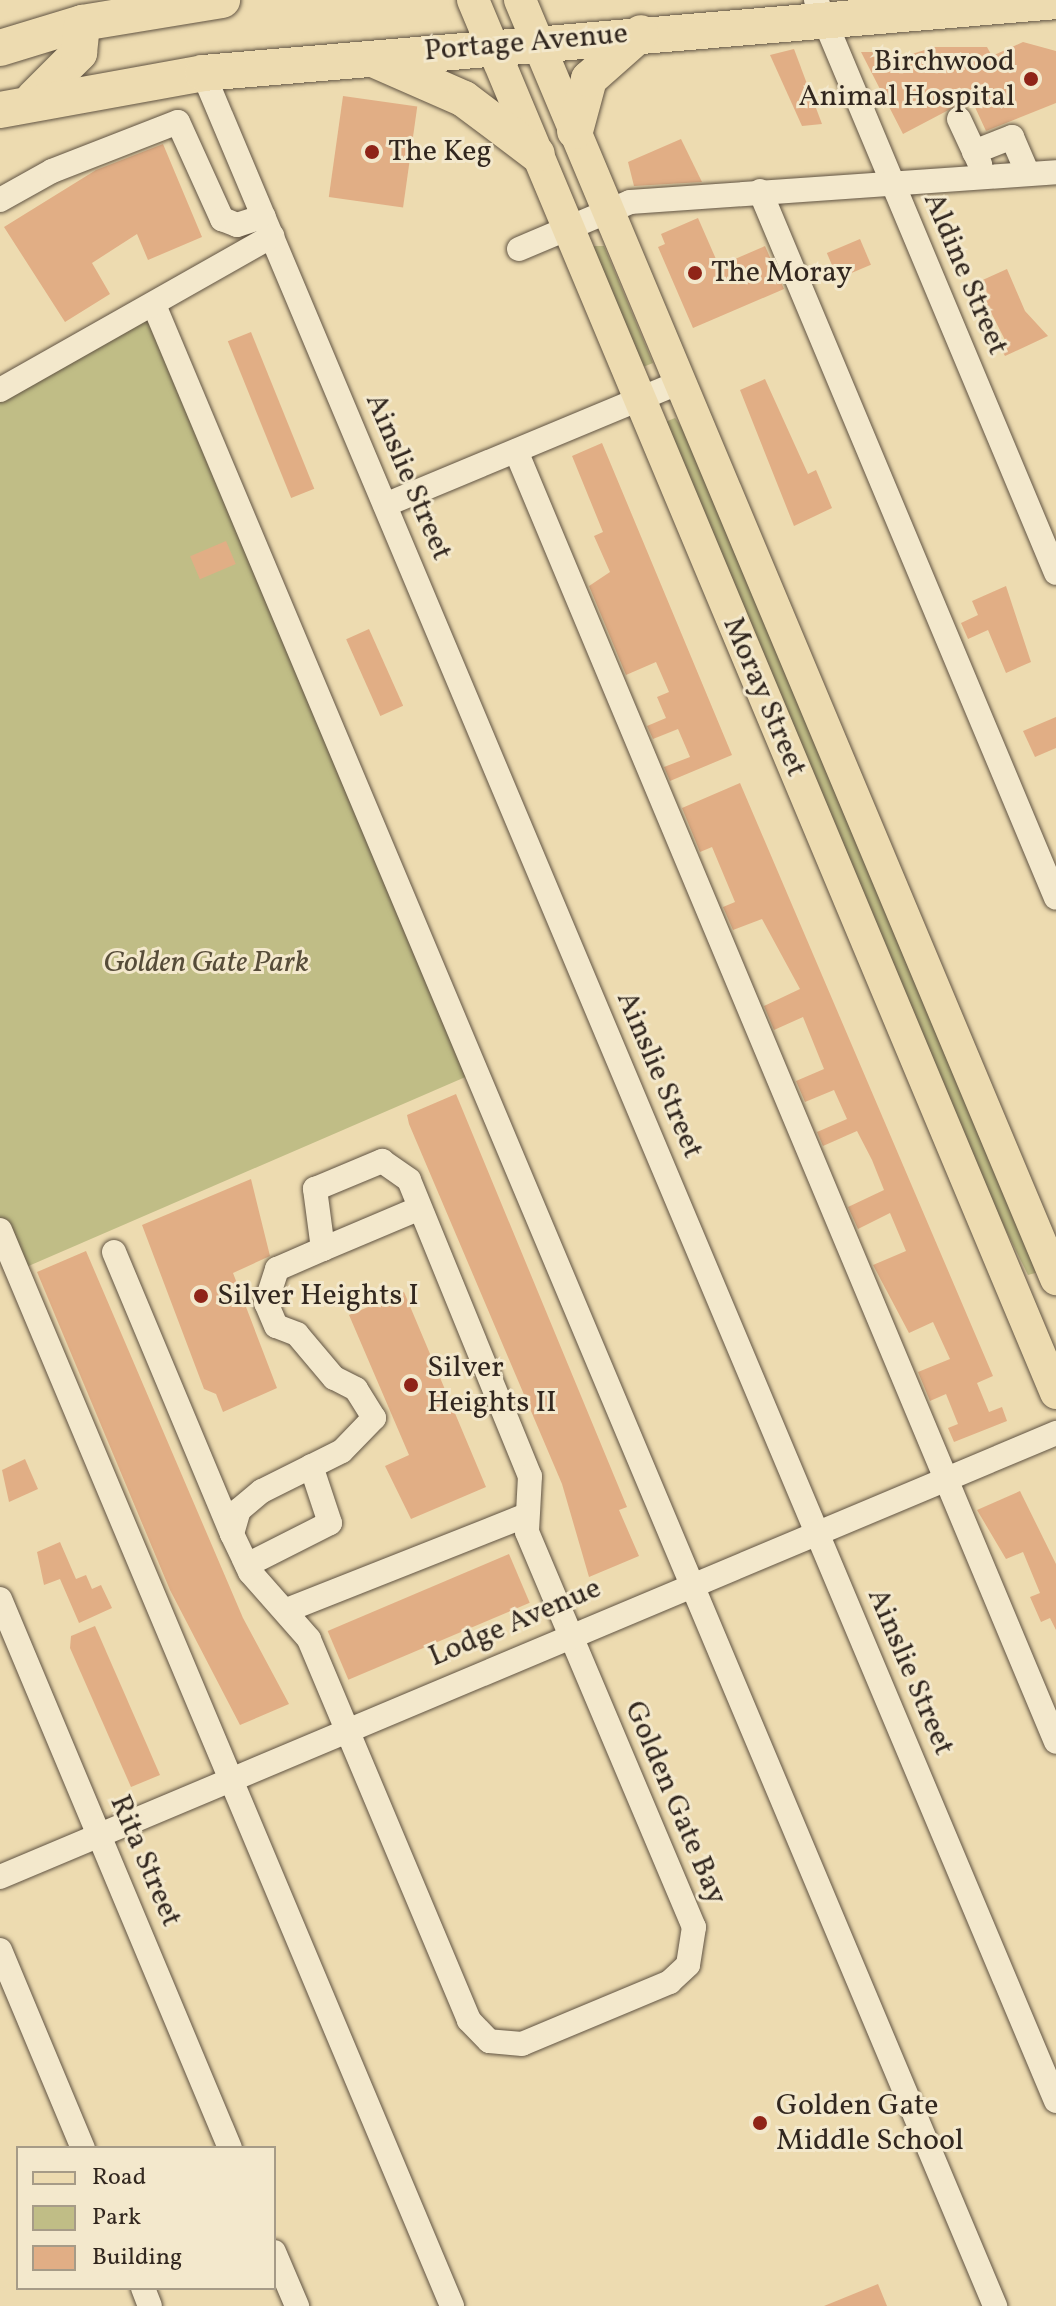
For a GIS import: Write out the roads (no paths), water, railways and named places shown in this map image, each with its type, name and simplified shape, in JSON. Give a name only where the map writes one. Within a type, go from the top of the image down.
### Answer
[{"type":"highway","points":[[0,48],[82,23],[222,0]]},
{"type":"highway","name":"Portage Avenue","points":[[15,106],[203,73],[641,33],[819,8],[1056,1]]},
{"type":"highway","points":[[15,106],[79,53],[82,23]]},
{"type":"highway","points":[[575,131],[589,79],[641,33]]},
{"type":"highway","points":[[368,56],[464,99],[537,154]]},
{"type":"main road","name":"Moray Street","points":[[473,0],[1056,1393]]},
{"type":"main road","name":"Moray Street","points":[[520,0],[1056,1279]]},
{"type":"street","name":"Aldine Street","points":[[819,8],[1056,573]]},
{"type":"street","name":"Ainslie Street","points":[[203,73],[1056,2101]]},
{"type":"street","points":[[959,119],[986,177]]},
{"type":"street","points":[[0,200],[178,122],[222,219],[237,225],[268,226]]},
{"type":"street","points":[[974,152],[1012,137],[1028,174]]},
{"type":"street","points":[[519,249],[608,209],[760,191],[1056,172]]},
{"type":"street","points":[[760,191],[1056,898]]},
{"type":"street","points":[[0,390],[154,305],[268,226]]},
{"type":"street","points":[[154,305],[995,2306]]},
{"type":"street","points":[[385,505],[680,382]]},
{"type":"street","points":[[516,451],[1056,1742]]},
{"type":"street","points":[[323,1249],[315,1189],[382,1161],[400,1168],[420,1208],[530,1476],[527,1532],[568,1635]]},
{"type":"street","points":[[232,1534],[250,1501],[366,1434],[374,1418],[356,1389],[334,1378],[297,1334],[276,1326],[266,1303],[277,1269],[420,1208]]},
{"type":"street","points":[[0,1230],[452,2306]]},
{"type":"street","points":[[114,1252],[247,1565],[309,1639],[348,1728]]},
{"type":"street","name":"Lodge Avenue","points":[[0,1877],[568,1635],[1056,1433]]},
{"type":"street","points":[[247,1565],[330,1523],[311,1466]]},
{"type":"street","points":[[287,1610],[527,1515]]},
{"type":"street","name":"Rita Street","points":[[0,1599],[229,2146]]},
{"type":"street","name":"Golden Gate Bay","points":[[348,1728],[478,2033],[522,2044],[627,2001],[680,1975],[694,1948],[694,1927],[568,1635]]},
{"type":"street","points":[[0,1950],[82,2146]]},
{"type":"street","points":[[276,2257],[297,2306]]},
{"type":"place","name":"Birchwood Animal Hospital","points":[[1031,79]]},
{"type":"place","name":"The Keg","points":[[372,152]]},
{"type":"place","name":"The Moray","points":[[695,273]]},
{"type":"place","name":"Silver Heights I","points":[[201,1296]]},
{"type":"place","name":"Silver Heights II","points":[[411,1385]]},
{"type":"place","name":"Golden Gate Middle School","points":[[760,2123]]},
{"type":"park label","name":"Golden Gate Park","points":[[206,963]]}]
